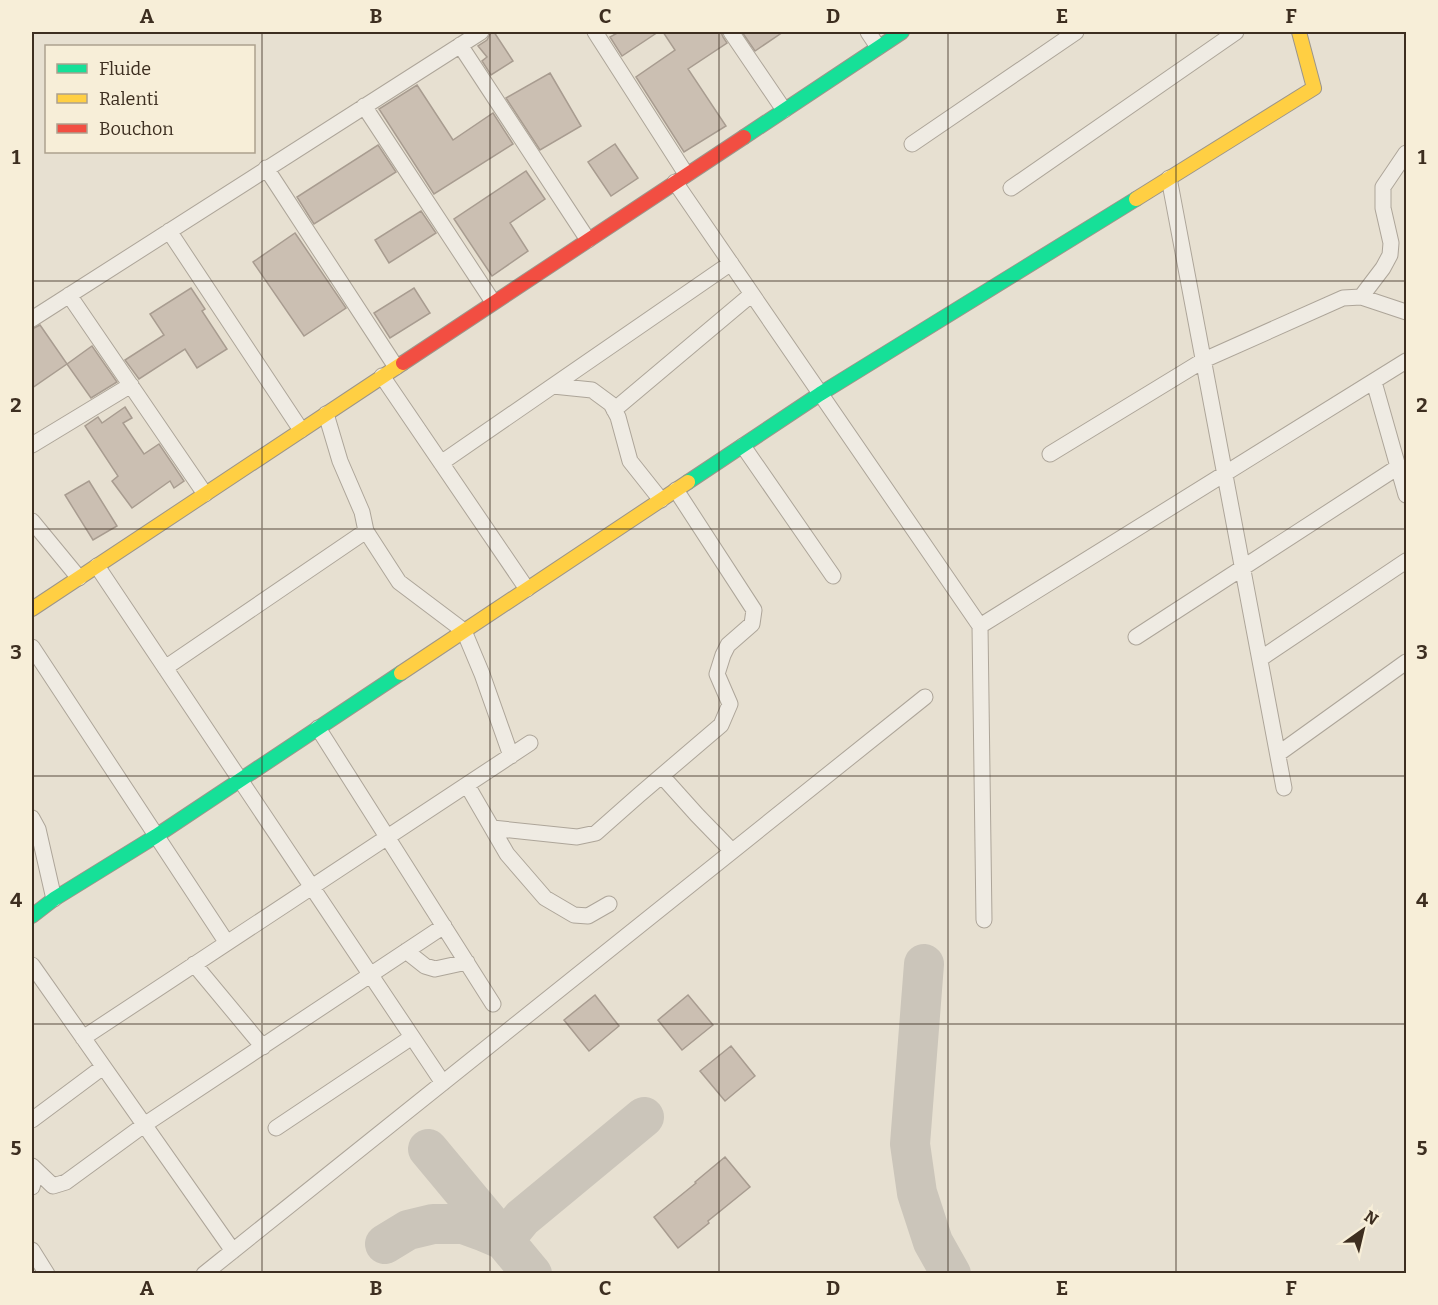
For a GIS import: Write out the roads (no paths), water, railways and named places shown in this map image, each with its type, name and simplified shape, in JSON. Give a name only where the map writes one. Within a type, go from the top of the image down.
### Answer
[{"type":"street","points":[[32,319],[481,32]]},
{"type":"street","points":[[595,32],[731,263],[980,626],[984,920]]},
{"type":"street","points":[[732,32],[784,110]]},
{"type":"street","points":[[868,32],[878,47]]},
{"type":"street","points":[[32,609],[902,32]]},
{"type":"street","points":[[912,144],[1076,32]]},
{"type":"street","points":[[1011,188],[1236,32]]},
{"type":"street","points":[[32,916],[54,899],[156,836],[820,394],[1314,88],[1299,32]]},
{"type":"street","points":[[460,45],[588,240]]},
{"type":"street","points":[[364,106],[494,302]]},
{"type":"street","points":[[1361,297],[1390,255],[1391,243],[1383,208],[1383,187],[1407,153]]},
{"type":"street","points":[[266,168],[396,367]]},
{"type":"street","points":[[1169,178],[1284,788]]},
{"type":"street","points":[[169,231],[301,430]]},
{"type":"street","points":[[441,464],[731,263]]},
{"type":"street","points":[[614,410],[752,294]]},
{"type":"street","points":[[69,295],[204,494]]},
{"type":"street","points":[[1050,454],[1203,360],[1343,298],[1361,297],[1407,312]]},
{"type":"street","points":[[980,626],[1407,361]]},
{"type":"street","points":[[382,376],[527,589]]},
{"type":"street","points":[[1374,382],[1407,495]]},
{"type":"street","points":[[32,445],[131,385]]},
{"type":"street","points":[[554,386],[592,390],[611,404],[618,417],[630,461],[661,500]]},
{"type":"street","points":[[326,414],[340,461],[362,512],[366,531],[399,582],[464,631],[482,674],[510,756]]},
{"type":"street","points":[[742,446],[833,576]]},
{"type":"street","points":[[1136,637],[1398,467]]},
{"type":"street","points":[[492,828],[577,837],[596,833],[721,725],[730,704],[717,674],[728,645],[752,624],[754,610],[676,490]]},
{"type":"street","points":[[32,521],[79,578]]},
{"type":"street","points":[[165,668],[366,531]]},
{"type":"street","points":[[1260,659],[1407,561]]},
{"type":"street","points":[[97,566],[443,1083]]},
{"type":"street","points":[[32,647],[226,943]]},
{"type":"street","points":[[1278,753],[1407,662]]},
{"type":"street","points":[[204,1274],[925,697]]},
{"type":"street","points":[[318,728],[493,1004]]},
{"type":"street","points":[[83,1038],[530,743]]},
{"type":"street","points":[[662,776],[732,851]]},
{"type":"street","points":[[467,785],[507,854],[545,898],[574,915],[588,916],[609,904]]},
{"type":"street","points":[[32,818],[38,829],[54,899]]},
{"type":"street","points":[[34,1169],[53,1186],[66,1182],[144,1125],[444,926]]},
{"type":"street","points":[[406,951],[425,966],[435,969],[466,962]]},
{"type":"street","points":[[194,964],[263,1047]]},
{"type":"street","points":[[32,966],[233,1251]]},
{"type":"street","points":[[276,1128],[412,1037]]},
{"type":"street","points":[[32,1120],[103,1066]]},
{"type":"street","points":[[32,1187],[34,1169]]},
{"type":"street","points":[[32,1250],[47,1274]]}]
